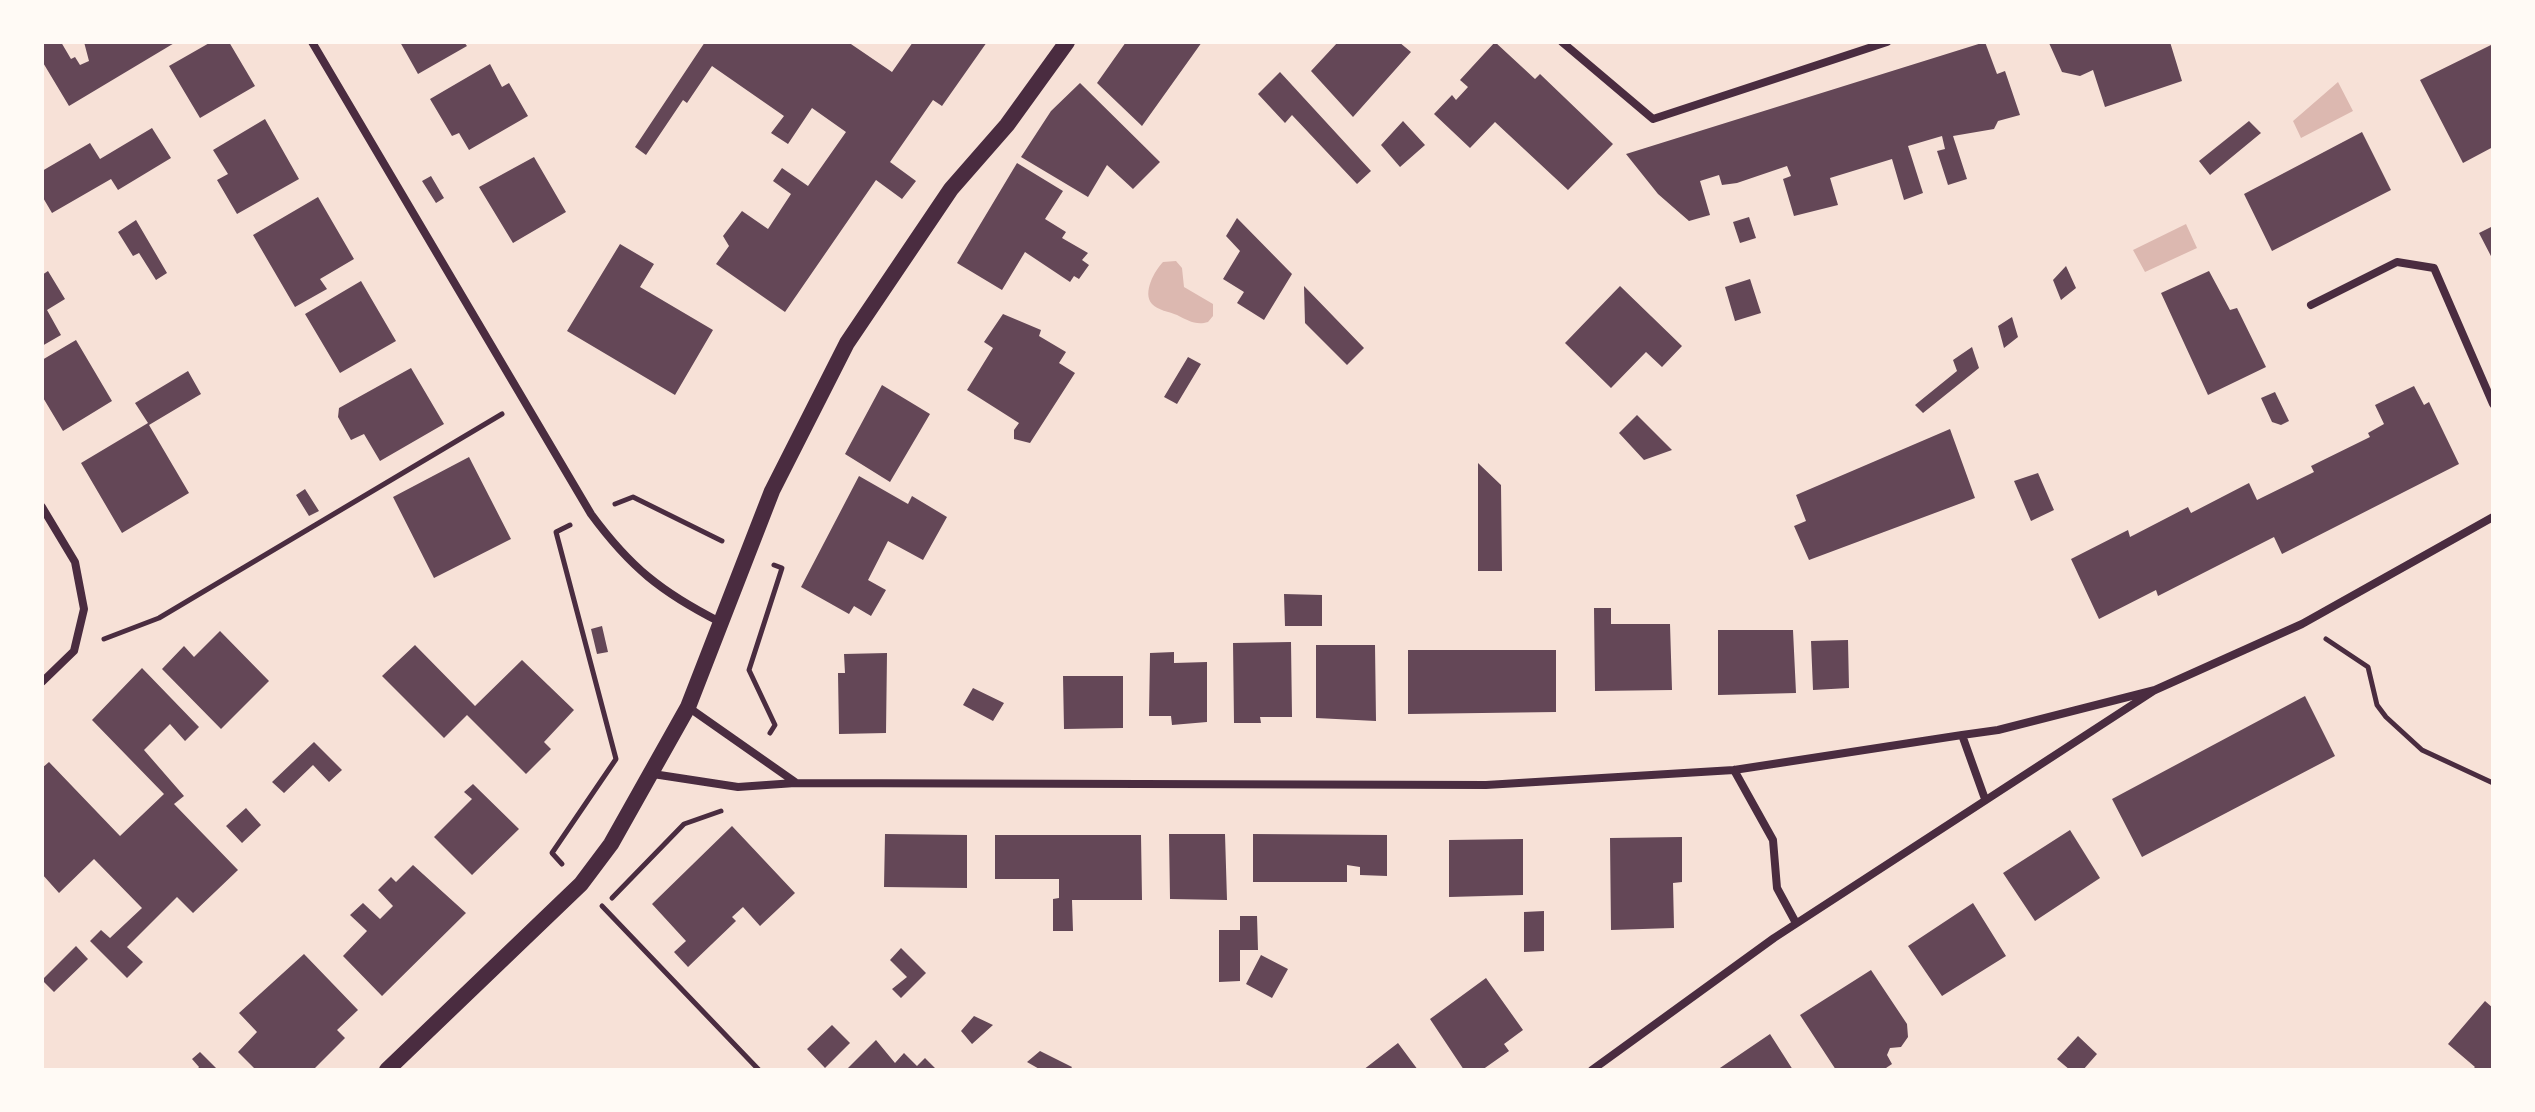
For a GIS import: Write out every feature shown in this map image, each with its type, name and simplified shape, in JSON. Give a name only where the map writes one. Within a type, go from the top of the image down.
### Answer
[{"type":"main road","points":[[387,1070],[581,884],[611,844],[688,707],[772,491],[847,343],[951,189],[1007,125],[1067,42]]},
{"type":"street","points":[[312,42],[591,514],[623,557],[677,600],[720,622]]},
{"type":"street","points":[[1562,42],[1653,119],[1887,42]]},
{"type":"street","points":[[2311,305],[2397,262],[2434,268],[2493,404]]},
{"type":"street","points":[[42,507],[75,562],[84,609],[74,651],[42,682]]},
{"type":"street","points":[[1592,1070],[1796,923],[2155,690],[2302,624],[2493,517]]},
{"type":"street","points":[[653,774],[738,787],[795,783],[1486,785],[1734,770],[1998,730],[2155,690]]},
{"type":"street","points":[[688,707],[795,783]]},
{"type":"street","points":[[1962,735],[1985,799]]},
{"type":"street","points":[[1734,770],[1773,840],[1777,888],[1796,923]]},
{"type":"path","points":[[74,651],[159,618],[523,401]]},
{"type":"path","points":[[755,753],[775,725],[749,670],[782,568],[633,497],[556,532],[616,759],[552,853],[759,1070]]},
{"type":"path","points":[[2302,624],[2368,667],[2377,705],[2422,750],[2493,783]]},
{"type":"path","points":[[603,907],[684,824],[726,809],[738,787]]},
{"type":"shaded area","points":[[2338,82],[2353,111],[2301,138],[2293,121]]},
{"type":"shaded area","points":[[2186,224],[2197,248],[2145,272],[2133,250]]},
{"type":"shaded area","points":[[1176,261],[1182,268],[1184,287],[1213,304],[1213,316],[1208,322],[1188,320],[1157,308],[1149,299],[1149,288],[1156,270],[1163,262]]},
{"type":"building","points":[[42,42],[61,42],[71,59],[75,57],[80,65],[89,61],[84,42],[176,42],[69,106],[42,61]]},
{"type":"building","points":[[211,42],[229,42],[255,86],[200,118],[169,66]]},
{"type":"building","points":[[400,42],[464,42],[467,46],[418,74]]},
{"type":"building","points":[[705,42],[848,42],[892,72],[913,42],[987,42],[942,106],[933,100],[890,162],[916,181],[902,199],[876,180],[785,312],[716,264],[729,246],[723,236],[742,211],[768,229],[791,194],[773,181],[782,168],[808,186],[846,132],[812,108],[788,144],[771,133],[784,116],[712,66],[687,103],[683,100],[646,155],[635,147]]},
{"type":"building","points":[[1126,42],[1202,42],[1142,126],[1097,83]]},
{"type":"building","points":[[1338,42],[1399,42],[1411,52],[1353,117],[1311,71]]},
{"type":"building","points":[[1495,42],[1535,79],[1540,74],[1613,144],[1568,190],[1495,122],[1470,148],[1434,114],[1452,95],[1456,100],[1468,87],[1460,80]]},
{"type":"building","points":[[1985,42],[1997,74],[2005,71],[2020,115],[1998,121],[1994,129],[1953,136],[1967,179],[1948,185],[1937,151],[1945,149],[1942,136],[1908,146],[1923,193],[1904,200],[1892,159],[1830,178],[1838,205],[1794,216],[1783,179],[1791,176],[1787,166],[1737,183],[1722,185],[1719,175],[1700,181],[1710,215],[1689,221],[1658,194],[1626,154]]},
{"type":"building","points":[[2170,42],[2182,81],[2105,107],[2093,70],[2080,76],[2062,72],[2049,43]]},
{"type":"building","points":[[2493,44],[2493,147],[2463,163],[2420,80]]},
{"type":"building","points":[[490,64],[502,87],[509,83],[528,116],[469,150],[459,133],[452,136],[430,99]]},
{"type":"building","points":[[1280,72],[1371,171],[1357,184],[1292,115],[1285,123],[1258,94]]},
{"type":"building","points":[[1080,83],[1160,162],[1133,189],[1107,165],[1088,197],[1021,157],[1051,111]]},
{"type":"building","points":[[265,119],[299,179],[237,214],[217,180],[228,174],[213,150]]},
{"type":"building","points":[[1403,121],[1425,145],[1400,167],[1381,145]]},
{"type":"building","points":[[2249,121],[2261,133],[2210,175],[2199,161]]},
{"type":"building","points":[[152,128],[171,158],[118,190],[111,179],[52,213],[42,196],[42,171],[90,143],[100,159]]},
{"type":"building","points":[[2362,132],[2391,190],[2272,251],[2244,194]]},
{"type":"building","points":[[534,157],[566,212],[513,243],[479,187]]},
{"type":"building","points":[[1017,163],[1063,191],[1045,219],[1066,232],[1062,238],[1088,253],[1082,260],[1089,265],[1079,279],[1074,276],[1070,282],[1025,252],[1002,290],[957,263]]},
{"type":"building","points":[[431,176],[444,198],[436,203],[422,181]]},
{"type":"building","points":[[318,197],[354,259],[320,279],[327,289],[295,307],[253,235]]},
{"type":"building","points":[[1749,217],[1756,238],[1740,243],[1733,222]]},
{"type":"building","points":[[1237,218],[1292,274],[1264,320],[1237,303],[1244,292],[1223,279],[1240,251],[1226,236]]},
{"type":"building","points":[[136,220],[167,273],[156,280],[139,253],[133,256],[118,232]]},
{"type":"building","points":[[2493,226],[2493,260],[2479,233]]},
{"type":"building","points":[[620,244],[654,264],[640,287],[713,330],[675,395],[567,331]]},
{"type":"building","points":[[2066,266],[2076,288],[2061,300],[2053,280]]},
{"type":"building","points":[[48,271],[65,299],[47,310],[61,335],[42,346],[42,275]]},
{"type":"building","points":[[2209,271],[2230,310],[2237,308],[2266,367],[2208,395],[2161,293]]},
{"type":"building","points":[[1750,279],[1761,313],[1735,321],[1725,287]]},
{"type":"building","points":[[361,281],[396,341],[340,373],[305,314]]},
{"type":"building","points":[[1304,286],[1364,348],[1347,365],[1305,323]]},
{"type":"building","points":[[1620,286],[1682,346],[1662,367],[1646,352],[1611,388],[1565,343]]},
{"type":"building","points":[[1003,314],[1041,330],[1039,336],[1066,352],[1059,363],[1075,373],[1030,443],[1014,439],[1014,430],[1019,423],[967,390],[993,348],[984,342]]},
{"type":"building","points":[[2012,317],[2018,337],[2004,348],[1998,326]]},
{"type":"building","points":[[76,340],[112,401],[63,431],[42,396],[42,360]]},
{"type":"building","points":[[1972,347],[1979,368],[1923,413],[1915,405],[1957,371],[1953,360]]},
{"type":"building","points":[[1188,357],[1201,364],[1177,404],[1164,397]]},
{"type":"building","points":[[411,368],[444,424],[380,461],[364,434],[351,440],[338,417],[339,408]]},
{"type":"building","points":[[188,371],[201,394],[149,425],[189,493],[122,533],[81,463],[148,423],[135,403]]},
{"type":"building","points":[[882,385],[930,414],[890,482],[845,454]]},
{"type":"building","points":[[2414,386],[2424,405],[2429,402],[2459,464],[2282,554],[2274,537],[2158,596],[2156,590],[2099,619],[2071,559],[2128,530],[2130,537],[2188,507],[2191,513],[2249,483],[2257,500],[2314,472],[2311,466],[2370,437],[2368,433],[2384,424],[2375,405]]},
{"type":"building","points":[[2275,392],[2289,421],[2281,425],[2272,422],[2261,398]]},
{"type":"building","points":[[1637,415],[1672,450],[1644,460],[1619,433]]},
{"type":"building","points":[[1950,429],[1975,498],[1809,560],[1794,526],[1806,521],[1796,495]]},
{"type":"building","points":[[469,457],[511,539],[434,578],[393,497]]},
{"type":"building","points":[[1478,463],[1501,485],[1502,571],[1478,571]]},
{"type":"building","points":[[2038,473],[2054,510],[2031,521],[2014,481]]},
{"type":"building","points":[[859,476],[908,504],[912,496],[947,517],[923,560],[888,541],[868,580],[886,590],[871,616],[854,606],[849,614],[801,587]]},
{"type":"building","points":[[305,489],[319,511],[309,516],[296,495]]},
{"type":"building","points":[[1284,594],[1322,595],[1322,626],[1285,626]]},
{"type":"building","points":[[1594,608],[1611,608],[1611,624],[1670,624],[1672,690],[1595,691]]},
{"type":"building","points":[[602,626],[608,652],[597,654],[591,629]]},
{"type":"building","points":[[1718,630],[1793,630],[1796,693],[1718,695]]},
{"type":"building","points":[[220,631],[269,681],[221,729],[162,669],[184,646],[194,657]]},
{"type":"building","points":[[1848,640],[1849,688],[1813,690],[1811,641]]},
{"type":"building","points":[[1291,642],[1292,717],[1260,717],[1261,723],[1234,723],[1233,643]]},
{"type":"building","points":[[415,645],[475,706],[522,660],[574,710],[544,742],[551,749],[526,774],[467,715],[444,738],[382,676]]},
{"type":"building","points":[[1316,645],[1375,645],[1376,721],[1316,718]]},
{"type":"building","points":[[1408,650],[1556,650],[1556,712],[1408,714]]},
{"type":"building","points":[[1174,652],[1174,663],[1207,662],[1207,722],[1172,725],[1171,716],[1149,716],[1150,653]]},
{"type":"building","points":[[887,653],[886,733],[839,734],[838,673],[845,673],[844,654]]},
{"type":"building","points":[[142,668],[199,727],[185,741],[170,724],[144,750],[184,796],[174,804],[238,870],[193,913],[177,897],[127,947],[143,962],[127,978],[90,941],[101,930],[110,938],[142,908],[94,859],[59,893],[42,874],[42,768],[49,762],[120,836],[164,794],[92,720]]},
{"type":"building","points":[[1063,676],[1123,676],[1123,728],[1064,729]]},
{"type":"building","points":[[973,688],[1004,703],[993,721],[963,705]]},
{"type":"building","points":[[2305,696],[2335,756],[2142,857],[2112,799]]},
{"type":"building","points":[[314,742],[342,770],[329,782],[313,765],[284,793],[272,782]]},
{"type":"building","points":[[473,784],[519,829],[472,875],[434,837],[472,799],[464,792]]},
{"type":"building","points":[[246,808],[261,825],[242,843],[226,826]]},
{"type":"building","points":[[732,826],[795,893],[760,926],[743,907],[732,917],[736,921],[688,967],[674,952],[686,941],[652,904]]},
{"type":"building","points":[[2070,830],[2100,878],[2035,921],[2003,873]]},
{"type":"building","points":[[885,834],[967,835],[967,888],[884,887]]},
{"type":"building","points":[[1169,834],[1225,834],[1227,900],[1170,899]]},
{"type":"building","points":[[1253,834],[1387,835],[1387,876],[1360,875],[1360,867],[1347,865],[1347,882],[1253,882]]},
{"type":"building","points":[[995,835],[1141,835],[1142,900],[1072,900],[1073,931],[1053,931],[1053,899],[1059,898],[1059,879],[995,879]]},
{"type":"building","points":[[1682,837],[1682,882],[1673,883],[1674,928],[1611,930],[1610,838]]},
{"type":"building","points":[[1523,839],[1523,895],[1449,897],[1449,840]]},
{"type":"building","points":[[413,865],[466,913],[382,996],[343,956],[367,931],[350,915],[363,903],[380,919],[393,906],[378,890],[391,877],[396,882]]},
{"type":"building","points":[[1973,903],[2006,956],[1942,996],[1908,946]]},
{"type":"building","points":[[1544,911],[1544,951],[1524,952],[1524,912]]},
{"type":"building","points":[[1240,916],[1257,916],[1258,950],[1240,950],[1240,981],[1219,982],[1219,930],[1240,930]]},
{"type":"building","points":[[76,946],[88,959],[54,992],[42,980]]},
{"type":"building","points":[[901,948],[926,973],[901,998],[892,989],[907,977],[890,960]]},
{"type":"building","points":[[304,954],[358,1010],[337,1030],[345,1038],[313,1070],[256,1070],[238,1052],[257,1032],[239,1013]]},
{"type":"building","points":[[1261,955],[1288,969],[1272,998],[1246,984]]},
{"type":"building","points":[[1871,970],[1907,1024],[1908,1037],[1901,1047],[1890,1048],[1887,1055],[1892,1064],[1883,1070],[1836,1070],[1800,1015]]},
{"type":"building","points":[[1486,978],[1523,1030],[1504,1044],[1509,1051],[1482,1070],[1464,1070],[1430,1019]]},
{"type":"building","points":[[2485,1001],[2493,1008],[2493,1070],[2472,1070],[2475,1067],[2448,1044]]},
{"type":"building","points":[[974,1016],[993,1025],[972,1044],[961,1031]]},
{"type":"building","points":[[832,1025],[850,1043],[825,1068],[807,1049]]},
{"type":"building","points":[[1770,1034],[1793,1070],[1717,1070]]},
{"type":"building","points":[[2078,1036],[2097,1054],[2083,1070],[2070,1070],[2057,1059]]},
{"type":"building","points":[[876,1040],[895,1063],[904,1053],[917,1066],[925,1058],[937,1070],[846,1070]]},
{"type":"building","points":[[1398,1043],[1418,1070],[1363,1070]]},
{"type":"building","points":[[1040,1051],[1072,1067],[1070,1070],[1041,1070],[1027,1062]]},
{"type":"building","points":[[200,1052],[218,1070],[197,1070],[199,1067],[192,1059]]}]
